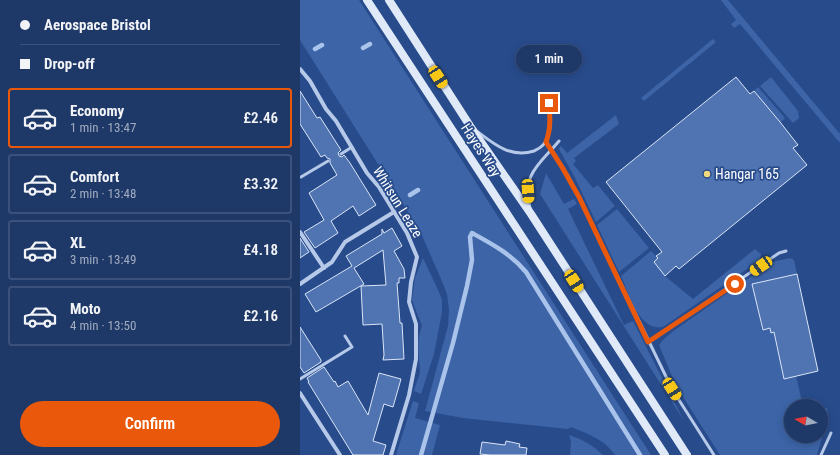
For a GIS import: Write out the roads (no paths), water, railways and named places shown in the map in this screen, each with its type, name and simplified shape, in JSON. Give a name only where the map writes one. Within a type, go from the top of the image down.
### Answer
[{"type":"street","name":"Hayes Way","points":[[367,0],[665,455]]},
{"type":"street","name":"Hayes Way","points":[[389,0],[470,126],[531,214],[687,455]]},
{"type":"street","name":"Whitsun Leaze","points":[[300,69],[310,81],[326,109],[336,121],[367,173],[379,187],[407,232],[417,257],[411,282],[410,302],[416,324],[416,358],[410,395],[391,455]]},
{"type":"street","points":[[300,284],[332,262],[345,242],[394,212]]},
{"type":"street","points":[[300,232],[324,268]]},
{"type":"street","points":[[300,392],[340,455]]},
{"type":"lane","points":[[470,126],[493,144],[511,152],[522,153],[533,151],[542,147],[549,134],[549,103]]},
{"type":"lane","points":[[531,214],[528,191],[531,174],[537,165],[559,141]]},
{"type":"lane","points":[[546,142],[579,197],[672,389],[714,455]]},
{"type":"lane","points":[[341,154],[352,147]]},
{"type":"lane","points":[[301,177],[328,161]]},
{"type":"lane","points":[[648,342],[779,253],[786,251]]},
{"type":"lane","points":[[300,380],[352,347],[345,336]]},
{"type":"lane","points":[[821,455],[831,432]]},
{"type":"waterway","points":[[363,48],[370,44]]},
{"type":"waterway","points":[[315,49],[322,45]]},
{"type":"waterway","points":[[410,195],[418,190]]},
{"type":"waterway","points":[[421,455],[453,343],[467,286],[472,260],[470,237],[472,233],[494,245],[508,255],[526,272],[640,455]]},
{"type":"place","name":"Hangar 165","points":[[707,174]]}]
